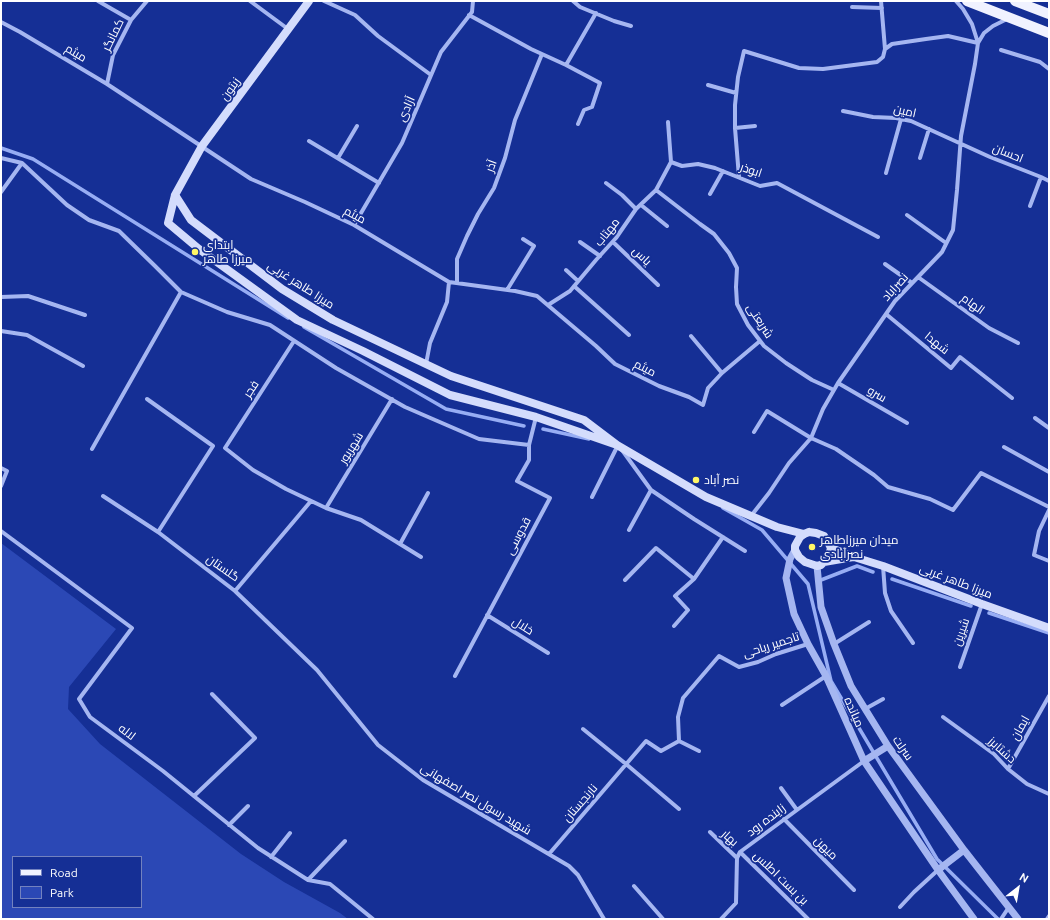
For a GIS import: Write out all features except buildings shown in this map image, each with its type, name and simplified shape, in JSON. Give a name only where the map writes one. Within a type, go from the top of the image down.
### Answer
[{"type":"main road","name":"زیتون","points":[[175,194],[202,146],[309,1]]},
{"type":"main road","points":[[967,1],[1049,33]]},
{"type":"main road","points":[[1015,1],[1049,14]]},
{"type":"main road","name":"میرزا طاهر غربی","points":[[175,194],[191,220],[282,289],[333,320],[451,376],[584,420],[618,445],[706,497],[777,527],[804,534],[809,532],[824,536],[831,548],[1049,628]]},
{"type":"main road","name":"میرزا طاهر غربی","points":[[175,194],[168,223],[200,249],[297,320],[450,395],[536,417],[618,445]]},
{"type":"main road","name":"میرزا طاهر غربی","points":[[777,527],[797,542]]},
{"type":"main road","points":[[804,534],[797,542],[795,550],[799,557],[805,562],[821,564],[829,556],[831,548]]},
{"type":"main road","name":"میرزا طاهر غربی","points":[[821,564],[854,557]]},
{"type":"street","points":[[98,1],[131,20]]},
{"type":"street","name":"کمانگر","points":[[107,84],[113,55],[131,20],[147,1]]},
{"type":"street","points":[[250,1],[289,29]]},
{"type":"street","points":[[324,1],[355,15],[378,36],[431,75]]},
{"type":"street","name":"آزادی","points":[[354,225],[402,143],[441,52],[472,12],[473,1]]},
{"type":"street","points":[[573,1],[580,7],[614,22],[631,26]]},
{"type":"street","points":[[739,177],[735,106],[738,78],[744,51],[799,68],[823,68],[877,62],[883,57],[885,49],[881,1]]},
{"type":"street","points":[[956,1],[972,24],[978,43]]},
{"type":"street","points":[[852,7],[882,8]]},
{"type":"street","points":[[566,65],[596,14]]},
{"type":"street","points":[[469,15],[600,84],[592,107],[584,110],[578,124]]},
{"type":"street","points":[[978,43],[984,33],[993,26],[1010,18]]},
{"type":"street","name":"میثم","points":[[1,22],[107,84],[251,179],[306,202],[354,225],[449,282],[507,290],[537,296],[615,364],[659,386],[689,397],[703,405],[708,388],[722,373]]},
{"type":"street","points":[[885,49],[892,44],[948,36],[978,43]]},
{"type":"street","name":"نصراباد","points":[[751,516],[769,493],[789,462],[811,438],[823,409],[838,383],[895,301],[942,252],[952,230],[957,190],[960,136],[978,43]]},
{"type":"street","points":[[1001,50],[1040,62],[1049,69]]},
{"type":"street","name":"آذر","points":[[457,283],[457,259],[472,225],[494,188],[505,158],[515,120],[542,54]]},
{"type":"street","points":[[708,85],[736,93]]},
{"type":"street","name":"امین","points":[[842,111],[873,117],[912,121],[960,143]]},
{"type":"street","points":[[886,173],[901,119]]},
{"type":"street","points":[[668,122],[671,162]]},
{"type":"street","points":[[338,158],[357,126]]},
{"type":"street","points":[[736,128],[755,126]]},
{"type":"street","points":[[920,158],[929,129]]},
{"type":"street","points":[[309,141],[379,183]]},
{"type":"street","name":"احسان","points":[[960,143],[990,157],[1041,177],[1049,182]]},
{"type":"street","points":[[1,158],[22,163],[67,205],[89,220],[119,232],[181,292],[227,312],[270,325],[336,368],[392,399],[479,439],[529,445]]},
{"type":"street","name":"ابوذر","points":[[671,162],[682,166],[698,164],[715,168],[760,186],[776,183],[878,237]]},
{"type":"street","name":"مهتاب","points":[[548,305],[570,291],[613,242],[636,209],[656,190],[671,162]]},
{"type":"street","points":[[1,192],[22,163]]},
{"type":"street","points":[[710,194],[723,171]]},
{"type":"street","points":[[1030,206],[1041,177]]},
{"type":"street","points":[[606,183],[622,195],[636,209]]},
{"type":"street","name":"شریعتی","points":[[656,190],[714,234],[729,253],[738,268],[736,287],[737,304],[748,325],[764,346],[812,380],[834,390]]},
{"type":"street","points":[[641,205],[667,226]]},
{"type":"street","points":[[906,215],[946,243]]},
{"type":"street","points":[[507,290],[534,246],[523,239]]},
{"type":"street","points":[[580,242],[600,256]]},
{"type":"street","name":"یاس","points":[[613,242],[658,285]]},
{"type":"street","points":[[885,264],[912,283]]},
{"type":"street","points":[[566,270],[578,281]]},
{"type":"street","name":"الهام","points":[[918,277],[989,328],[1018,343]]},
{"type":"street","points":[[426,364],[430,343],[447,302],[449,282]]},
{"type":"street","points":[[574,286],[629,335]]},
{"type":"street","points":[[92,449],[181,292]]},
{"type":"street","points":[[1,297],[28,296],[85,315]]},
{"type":"street","name":"شهدا","points":[[886,314],[952,368],[960,357],[1012,398]]},
{"type":"street","points":[[1,331],[27,335],[83,366]]},
{"type":"street","points":[[691,336],[722,373],[760,341]]},
{"type":"street","name":"فجر","points":[[294,341],[225,448],[253,470],[286,489],[311,501]]},
{"type":"street","name":"سرو","points":[[838,383],[907,423]]},
{"type":"street","points":[[147,399],[213,446],[158,532]]},
{"type":"street","name":"شهریور","points":[[326,508],[392,399]]},
{"type":"street","points":[[754,432],[767,411],[811,438],[836,449],[874,475],[888,487],[930,500],[953,510],[981,473],[1049,509],[1040,531],[1034,555],[1049,561]]},
{"type":"street","name":"قدوسی","points":[[455,676],[550,498],[517,481],[529,460],[529,445],[536,417]]},
{"type":"street","points":[[1035,418],[1049,428]]},
{"type":"street","points":[[592,497],[618,445],[651,490],[745,551]]},
{"type":"street","points":[[1004,447],[1049,472]]},
{"type":"street","points":[[1,468],[7,471],[1,486]]},
{"type":"street","points":[[629,530],[651,490]]},
{"type":"street","points":[[400,544],[428,493]]},
{"type":"street","name":"گلستان","points":[[103,496],[158,532],[235,591],[311,501]]},
{"type":"street","points":[[311,501],[326,508],[361,520],[421,557]]},
{"type":"street","name":"لاله","points":[[1,531],[132,628],[79,699],[90,717],[163,771],[258,848],[308,880],[330,884],[373,919]]},
{"type":"street","points":[[674,626],[688,610],[675,596],[694,579],[723,537]]},
{"type":"street","points":[[625,580],[656,548],[694,579]]},
{"type":"street","name":"میانده","points":[[795,550],[790,559],[786,578],[794,614],[808,644],[826,676],[864,761],[938,870],[974,919]]},
{"type":"street","name":"سرلت","points":[[821,564],[821,606],[851,686],[888,746],[964,850],[1018,919]]},
{"type":"street","points":[[883,566],[885,593],[891,611],[913,643]]},
{"type":"street","name":"شهید رسول نصر اصفهانی","points":[[235,591],[317,670],[378,745],[423,780],[569,866],[578,875],[604,919]]},
{"type":"street","name":"شیرین","points":[[960,667],[982,604]]},
{"type":"street","name":"خلال","points":[[487,615],[548,653]]},
{"type":"street","points":[[834,644],[869,622]]},
{"type":"street","name":"تاجمیر ریاحی","points":[[679,741],[678,717],[682,698],[719,656],[738,666],[758,662],[776,654],[808,644]]},
{"type":"street","points":[[782,705],[826,676]]},
{"type":"street","points":[[194,796],[255,738],[212,694]]},
{"type":"street","name":"ایمان","points":[[1008,769],[1049,696]]},
{"type":"street","points":[[865,709],[883,699]]},
{"type":"street","name":"دشتابرز","points":[[943,717],[994,754],[1008,769],[1026,784],[1049,794]]},
{"type":"street","points":[[583,729],[679,809]]},
{"type":"street","points":[[626,764],[646,741],[661,751],[679,741],[698,751]]},
{"type":"street","points":[[864,761],[888,746]]},
{"type":"street","name":"زاینده رود","points":[[721,919],[736,903],[737,858],[740,852],[864,761]]},
{"type":"street","name":"نارنجستان","points":[[549,854],[626,764]]},
{"type":"street","points":[[781,788],[797,810]]},
{"type":"street","points":[[229,825],[248,806]]},
{"type":"street","name":"میهن","points":[[784,819],[854,890]]},
{"type":"street","name":"بهار","points":[[710,832],[737,858]]},
{"type":"street","points":[[271,857],[290,833]]},
{"type":"street","points":[[308,880],[345,841]]},
{"type":"street","points":[[900,907],[938,870],[964,850]]},
{"type":"street","name":"بن بست اطلس","points":[[740,852],[808,919]]},
{"type":"street","points":[[634,886],[663,919]]},
{"type":"street","points":[[1002,918],[1009,907]]},
{"type":"green space","points":[[1,543],[116,629],[69,687],[68,709],[100,744],[241,854],[284,882],[348,919],[1,919]]},
{"type":"waterway","points":[[1,148],[33,159],[288,318]]},
{"type":"waterway","points":[[304,327],[446,409],[524,426]]},
{"type":"waterway","points":[[543,429],[589,439]]},
{"type":"waterway","points":[[723,508],[762,530],[808,584],[831,681],[937,859],[998,919]]},
{"type":"waterway","points":[[821,580],[857,566],[873,572]]},
{"type":"waterway","points":[[892,579],[971,606]]},
{"type":"waterway","points":[[989,613],[1049,633]]},
{"type":"place","name":"ابتدای میرزا طاهر","points":[[195,252]]},
{"type":"place","name":"نصر آباد","points":[[696,480]]},
{"type":"place","name":"میدان میرزاطاهر نصرآبادی","points":[[812,547]]}]
